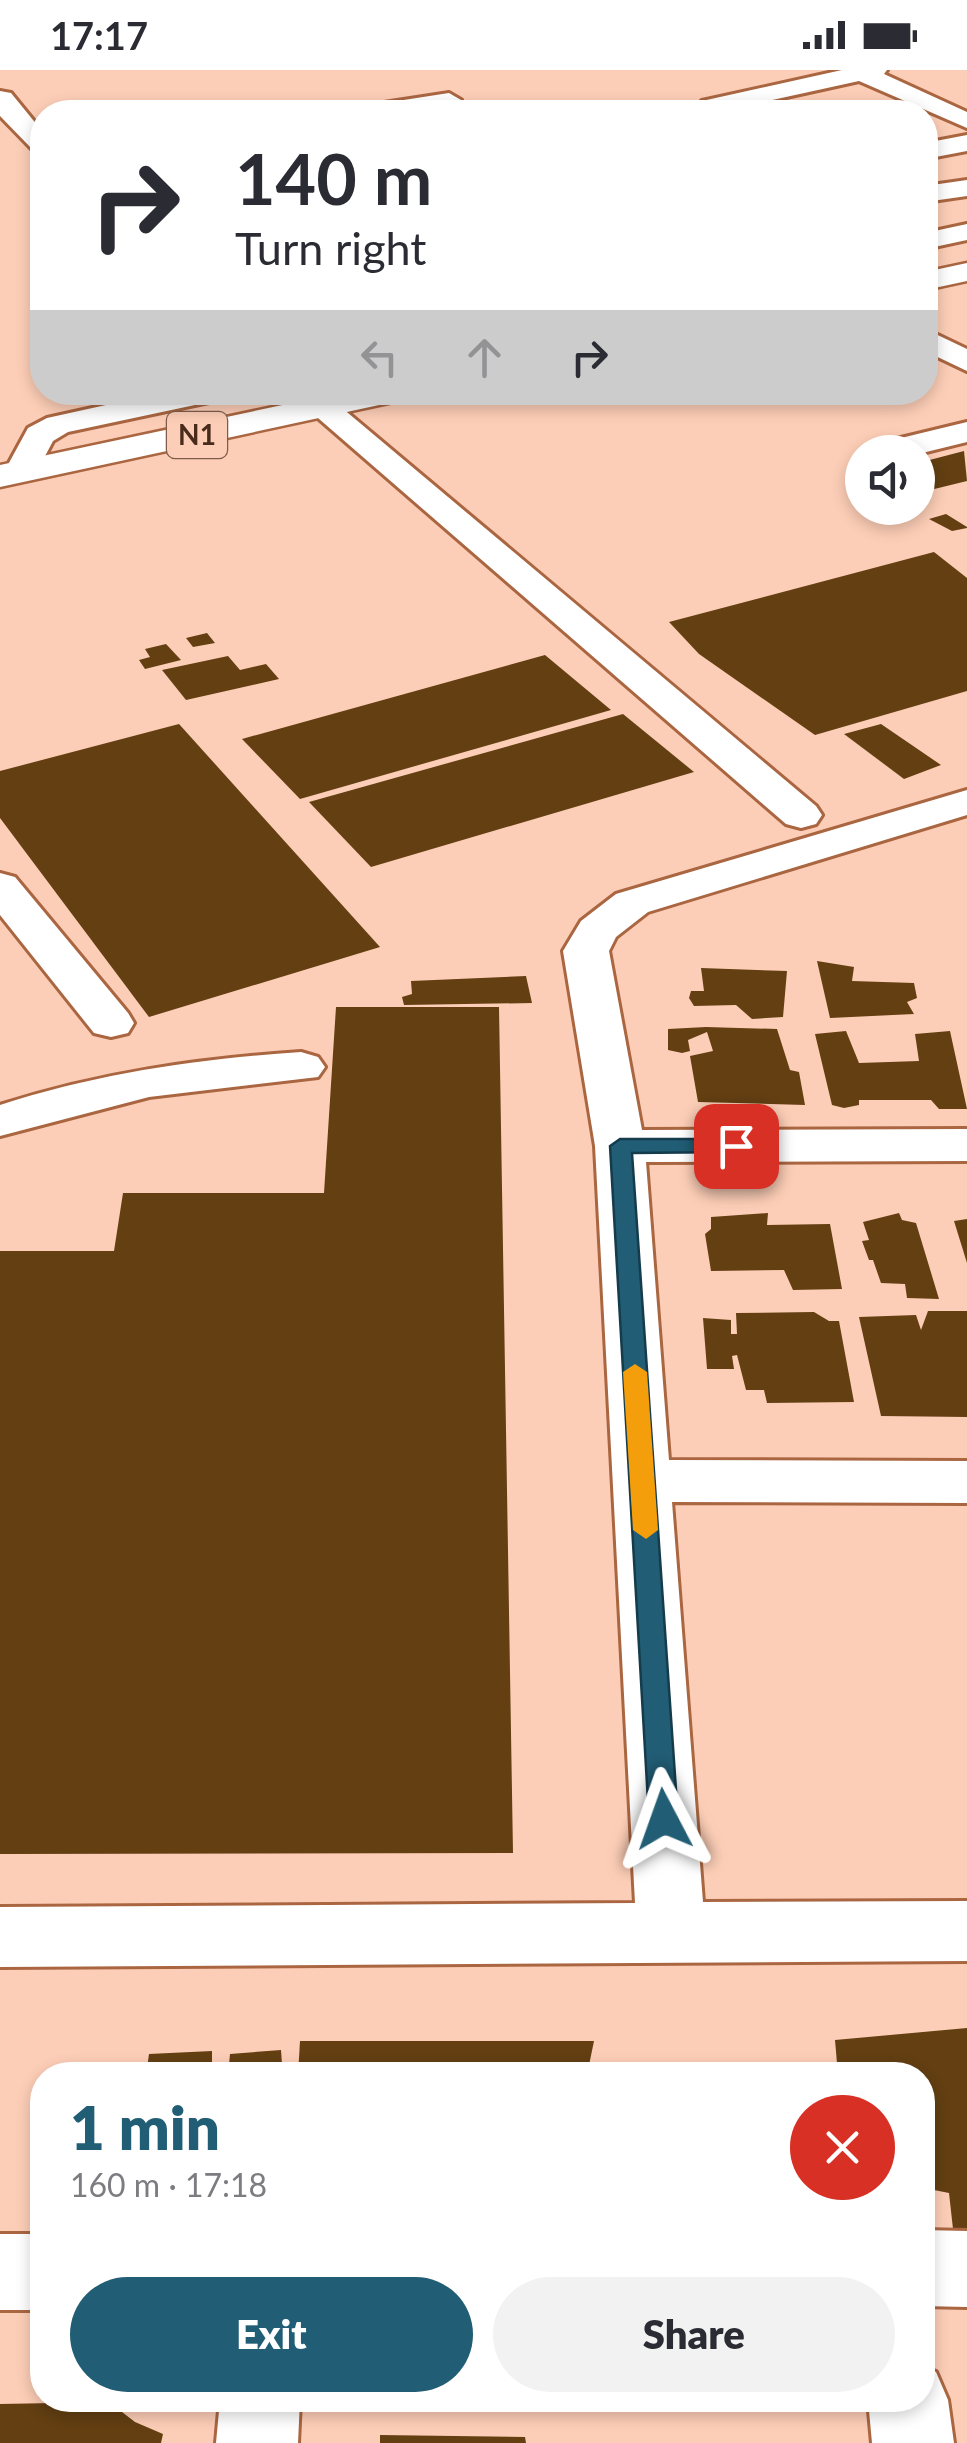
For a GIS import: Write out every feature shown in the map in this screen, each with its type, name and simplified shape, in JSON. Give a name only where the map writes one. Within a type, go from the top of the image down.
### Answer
[{"type":"highway","points":[[938,278],[967,272]]},
{"type":"highway","name":"N1","points":[[10,474],[292,405]]},
{"type":"street","points":[[738,100],[869,71],[912,100]]},
{"type":"street","points":[[2,98],[30,131]]},
{"type":"street","points":[[938,117],[967,137]]},
{"type":"street","points":[[938,147],[967,137]]},
{"type":"street","points":[[938,192],[967,188]]},
{"type":"street","points":[[938,238],[967,232]]},
{"type":"street","points":[[938,345],[967,362]]},
{"type":"street","points":[[10,474],[40,435],[58,425],[151,405]]},
{"type":"street","points":[[318,405],[801,815]]},
{"type":"street","points":[[935,440],[967,432]]},
{"type":"street","points":[[671,1931],[620,1146],[586,951],[597,930],[632,903],[967,802]]},
{"type":"street","points":[[0,886],[111,1024]]},
{"type":"street","points":[[0,1121],[78,1094],[192,1072],[301,1067]]},
{"type":"street","points":[[620,1146],[967,1146]]},
{"type":"street","points":[[642,1481],[967,1482]]},
{"type":"street","points":[[0,1937],[967,1931]]},
{"type":"street","points":[[935,2268],[967,2269]]},
{"type":"street","points":[[0,2272],[30,2272]]},
{"type":"street","points":[[257,2443],[259,2412]]},
{"type":"street","points":[[909,2412],[913,2443]]},
{"type":"building","points":[[964,451],[967,481],[935,489],[935,459]]},
{"type":"building","points":[[946,514],[967,528],[952,531],[935,522],[935,517]]},
{"type":"building","points":[[934,552],[967,578],[967,691],[815,735],[699,654],[669,622]]},
{"type":"building","points":[[207,633],[215,643],[193,647],[186,638]]},
{"type":"building","points":[[166,644],[181,660],[145,669],[139,660],[150,657],[145,649]]},
{"type":"building","points":[[545,655],[611,710],[300,799],[242,739]]},
{"type":"building","points":[[228,656],[240,670],[266,664],[279,679],[186,700],[162,670]]},
{"type":"building","points":[[623,714],[694,772],[371,867],[309,802]]},
{"type":"building","points":[[179,724],[380,947],[149,1017],[0,818],[0,771]]},
{"type":"building","points":[[881,724],[941,765],[904,779],[844,734]]},
{"type":"building","points":[[817,961],[854,967],[852,981],[914,983],[917,998],[907,1002],[914,1014],[830,1018]]},
{"type":"building","points":[[701,968],[787,971],[783,1017],[752,1019],[736,1005],[694,1006],[689,998],[691,991],[704,991]]},
{"type":"building","points":[[526,976],[532,1003],[404,1005],[402,997],[412,994],[411,981]]},
{"type":"building","points":[[336,1007],[499,1007],[513,1853],[0,1854],[0,1251],[114,1251],[123,1193],[324,1193]]},
{"type":"building","points":[[668,1029],[777,1029],[790,1070],[799,1072],[805,1105],[698,1102],[690,1056],[713,1051],[707,1032],[688,1040],[690,1051],[682,1053],[668,1050]]},
{"type":"building","points":[[846,1031],[859,1063],[919,1061],[915,1034],[950,1031],[967,1109],[939,1109],[931,1100],[859,1100],[859,1105],[844,1108],[832,1105],[815,1034]]},
{"type":"building","points":[[768,1213],[767,1225],[830,1224],[842,1289],[793,1290],[784,1270],[711,1271],[705,1234],[711,1229],[711,1217]]},
{"type":"building","points":[[899,1213],[902,1220],[916,1223],[939,1299],[907,1298],[905,1284],[881,1283],[873,1260],[869,1260],[862,1241],[869,1240],[863,1222]]},
{"type":"building","points":[[967,1219],[967,1263],[954,1221]]},
{"type":"building","points":[[928,1311],[967,1311],[967,1417],[881,1416],[859,1317],[916,1315],[921,1330]]},
{"type":"building","points":[[814,1312],[829,1321],[839,1321],[854,1402],[767,1403],[764,1390],[746,1390],[737,1355],[732,1356],[734,1369],[707,1369],[703,1318],[731,1320],[731,1334],[737,1334],[736,1313]]},
{"type":"building","points":[[967,2028],[967,2228],[953,2229],[949,2193],[935,2190],[935,2062],[837,2062],[835,2040]]},
{"type":"building","points":[[300,2041],[594,2041],[590,2062],[299,2062]]},
{"type":"building","points":[[281,2050],[282,2062],[229,2062],[230,2054]]},
{"type":"building","points":[[212,2051],[212,2062],[148,2062],[149,2054]]},
{"type":"building","points":[[30,2403],[30,2412],[122,2412],[163,2434],[161,2443],[0,2443],[0,2404]]},
{"type":"building","points":[[380,2435],[525,2437],[526,2443],[380,2443]]},
{"type":"slow traffic","points":[[635,1372],[646,1530]]},
{"type":"route","points":[[664,1819],[620,1146],[736,1146]]}]
